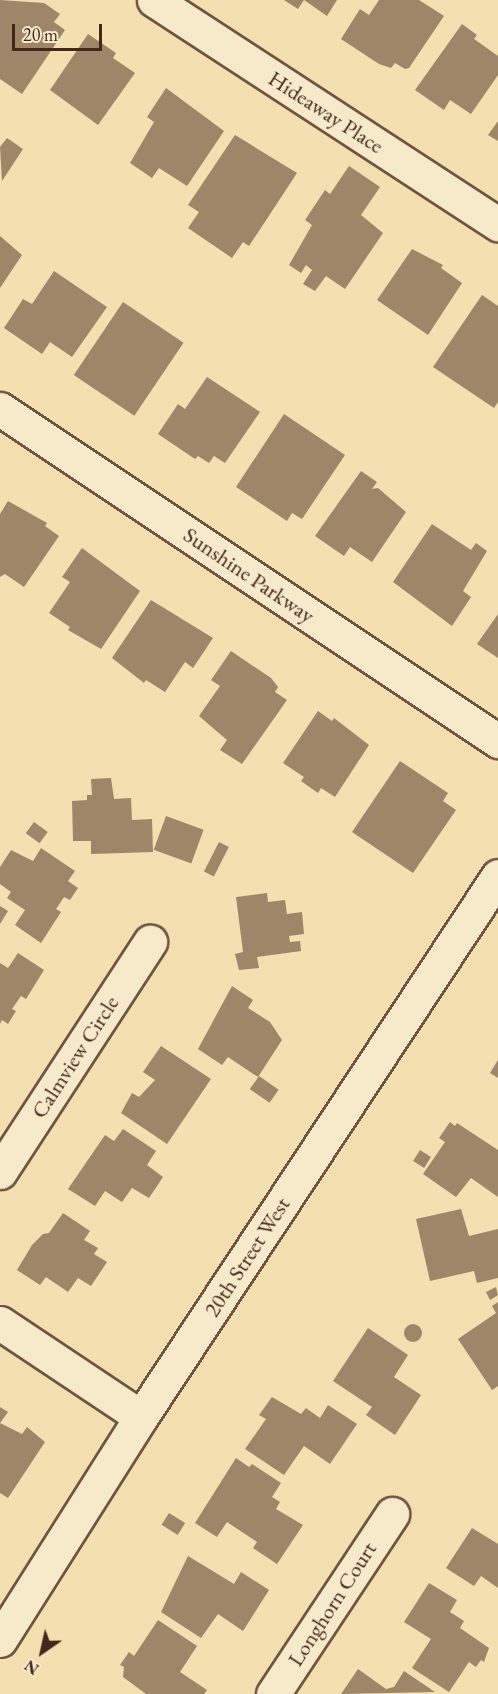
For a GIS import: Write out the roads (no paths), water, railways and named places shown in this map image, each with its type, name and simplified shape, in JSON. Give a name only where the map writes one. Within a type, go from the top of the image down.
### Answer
[{"type":"street","name":"Hideaway Place","points":[[154,0],[498,224]]},
{"type":"street","name":"Sunshine Parkway","points":[[0,409],[498,741]]},
{"type":"street","name":"20th Street West","points":[[0,1640],[141,1417],[498,876]]},
{"type":"street","name":"Calmview Circle","points":[[0,1172],[150,942]]},
{"type":"street","points":[[0,1323],[141,1417]]},
{"type":"street","name":"Longhorn Court","points":[[273,1694],[392,1514]]}]
